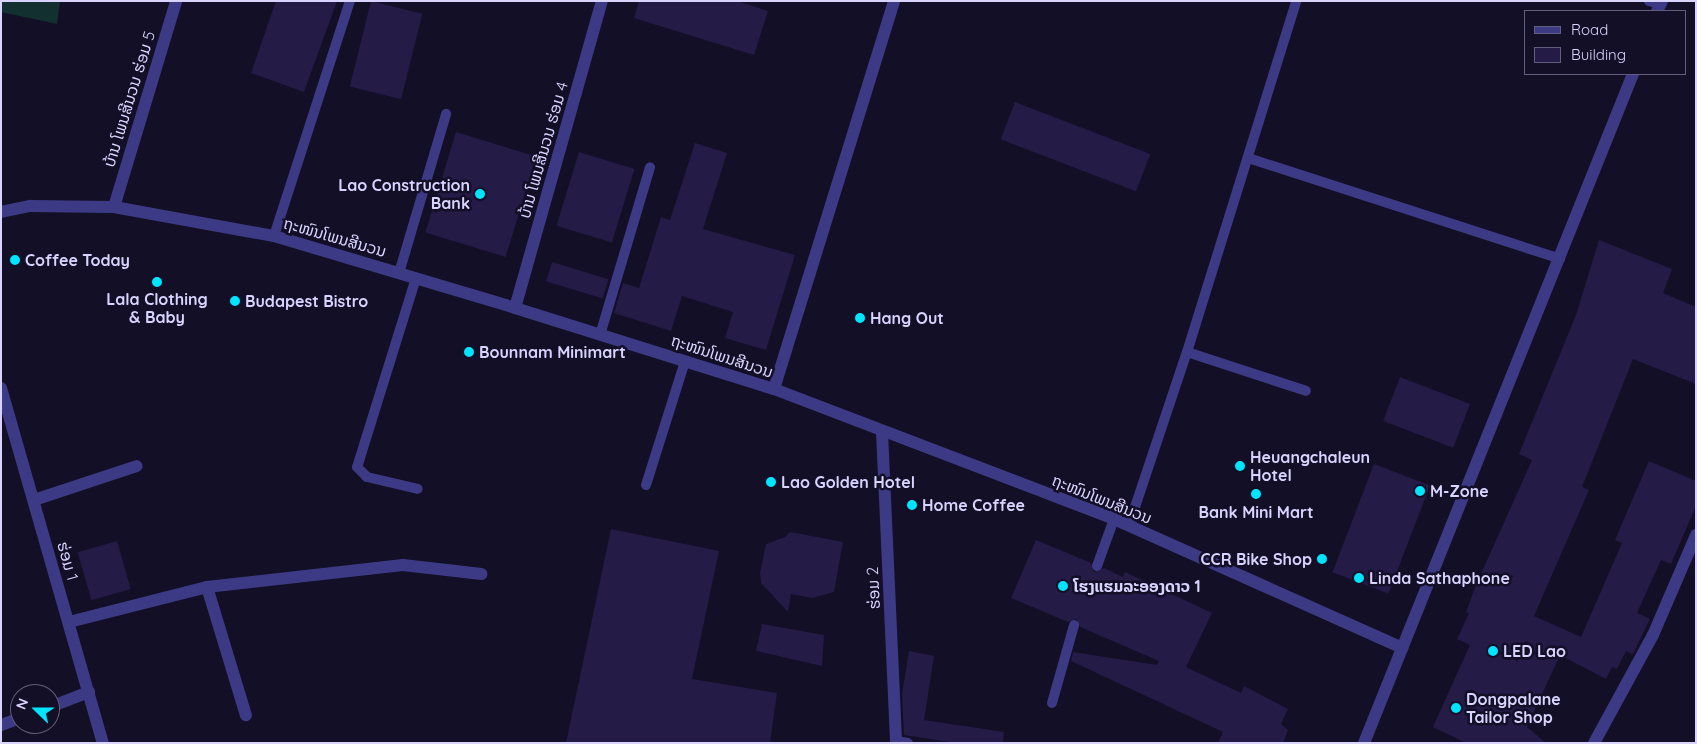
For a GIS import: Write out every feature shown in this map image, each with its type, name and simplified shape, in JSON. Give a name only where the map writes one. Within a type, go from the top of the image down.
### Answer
[{"type":"street","name":"ບ້ານ ໂພນສີນວນ ຮ່ອມ 5","points":[[114,207],[176,1]]},
{"type":"street","name":"ບ້ານ ໂພນສີນວນ ຮ່ອມ 4","points":[[515,308],[602,1]]},
{"type":"street","points":[[774,389],[894,1]]},
{"type":"street","points":[[1364,743],[1560,260],[1633,75]]},
{"type":"street","name":"ຖະໜົນໂພນສີນວນ","points":[[1,212],[30,206],[114,207],[274,236],[515,308],[774,389],[882,432],[1114,519],[1402,648]]},
{"type":"street","name":"ຮ່ອມ 1","points":[[1,388],[103,743]]},
{"type":"street","name":"ຮ່ອມ 2","points":[[882,432],[900,742]]},
{"type":"street","points":[[34,500],[138,466]]},
{"type":"street","points":[[1594,743],[1653,635],[1696,535]]},
{"type":"street","points":[[69,622],[207,587],[403,565],[481,574]]},
{"type":"street","points":[[207,587],[246,715]]},
{"type":"street","points":[[60,703],[89,692]]},
{"type":"lane","points":[[274,236],[350,1]]},
{"type":"lane","points":[[1128,525],[1187,352],[1296,1]]},
{"type":"lane","points":[[399,273],[446,114]]},
{"type":"lane","points":[[1248,158],[1560,260]]},
{"type":"lane","points":[[600,335],[650,167]]},
{"type":"lane","points":[[416,278],[357,467],[367,477],[418,489]]},
{"type":"lane","points":[[1187,352],[1306,391]]},
{"type":"lane","points":[[646,485],[685,361]]},
{"type":"lane","points":[[1097,566],[1114,519]]},
{"type":"lane","points":[[1052,703],[1074,625]]},
{"type":"green space","points":[[1,1],[60,1],[57,24],[1,12]]},
{"type":"building","points":[[276,1],[337,1],[304,92],[251,73]]},
{"type":"building","points":[[371,1],[422,14],[401,99],[350,86]]},
{"type":"building","points":[[639,1],[737,1],[768,11],[754,55],[634,18]]},
{"type":"building","points":[[1015,102],[1150,154],[1136,191],[1001,139]]},
{"type":"building","name":"Lao Construction Bank","points":[[456,132],[536,157],[506,257],[425,232]]},
{"type":"building","points":[[695,143],[727,153],[703,229],[795,255],[766,350],[725,338],[733,312],[682,296],[671,331],[614,313],[623,283],[639,288],[661,217],[670,220]]},
{"type":"building","points":[[579,152],[634,169],[612,243],[556,226]]},
{"type":"building","points":[[1599,240],[1672,269],[1663,293],[1696,307],[1696,384],[1633,359],[1582,487],[1589,490],[1534,616],[1581,637],[1622,543],[1615,540],[1649,461],[1696,481],[1696,506],[1671,564],[1661,560],[1637,613],[1650,619],[1633,654],[1626,651],[1617,669],[1612,667],[1606,679],[1560,655],[1527,727],[1546,743],[1466,743],[1433,727],[1470,645],[1457,639],[1469,613],[1466,612],[1476,585],[1532,460],[1519,454],[1576,315]]},
{"type":"building","points":[[552,262],[608,279],[603,298],[546,281]]},
{"type":"building","points":[[1400,377],[1470,404],[1453,448],[1383,421]]},
{"type":"building","points":[[1374,464],[1430,486],[1388,594],[1332,572]]},
{"type":"building","points":[[611,529],[719,551],[692,679],[777,693],[770,743],[566,743]]},
{"type":"building","points":[[790,532],[843,542],[834,592],[812,598],[791,594],[788,612],[761,583],[760,573],[766,544],[785,537]]},
{"type":"building","points":[[1036,540],[1091,563],[1094,572],[1104,568],[1123,577],[1125,572],[1212,613],[1186,667],[1241,693],[1244,686],[1288,709],[1281,724],[1288,730],[1283,743],[1218,743],[1223,732],[1071,661],[1073,652],[1157,665],[1159,661],[1080,627],[1076,619],[1068,622],[1011,598]]},
{"type":"building","points":[[117,541],[131,589],[91,600],[78,552]]},
{"type":"building","points":[[762,624],[824,635],[822,666],[756,651]]},
{"type":"building","points":[[909,651],[934,656],[924,720],[1004,732],[1003,743],[956,743],[904,735],[902,694]]},
{"type":"place","name":"Lao Construction Bank","points":[[480,194]]},
{"type":"place","name":"Coffee Today","points":[[15,260]]},
{"type":"place","name":"Lala Clothing & Baby","points":[[157,282]]},
{"type":"place","name":"Budapest Bistro","points":[[235,301]]},
{"type":"place","name":"Hang Out","points":[[860,318]]},
{"type":"place","name":"Bounnam Minimart","points":[[469,352]]},
{"type":"place","name":"Heuangchaleun Hotel","points":[[1240,466]]},
{"type":"place","name":"Lao Golden Hotel","points":[[771,482]]},
{"type":"place","name":"M-Zone","points":[[1420,491]]},
{"type":"place","name":"Bank Mini Mart","points":[[1256,494]]},
{"type":"place","name":"Home Coffee","points":[[912,505]]},
{"type":"place","name":"CCR Bike Shop","points":[[1322,559]]},
{"type":"place","name":"Linda Sathaphone","points":[[1359,578]]},
{"type":"place","name":"ໂຮງແຮມລະອອງດາວ 1","points":[[1063,586]]},
{"type":"place","name":"LED Lao","points":[[1493,651]]},
{"type":"place","name":"Dongpalane Tailor Shop","points":[[1456,708]]}]
